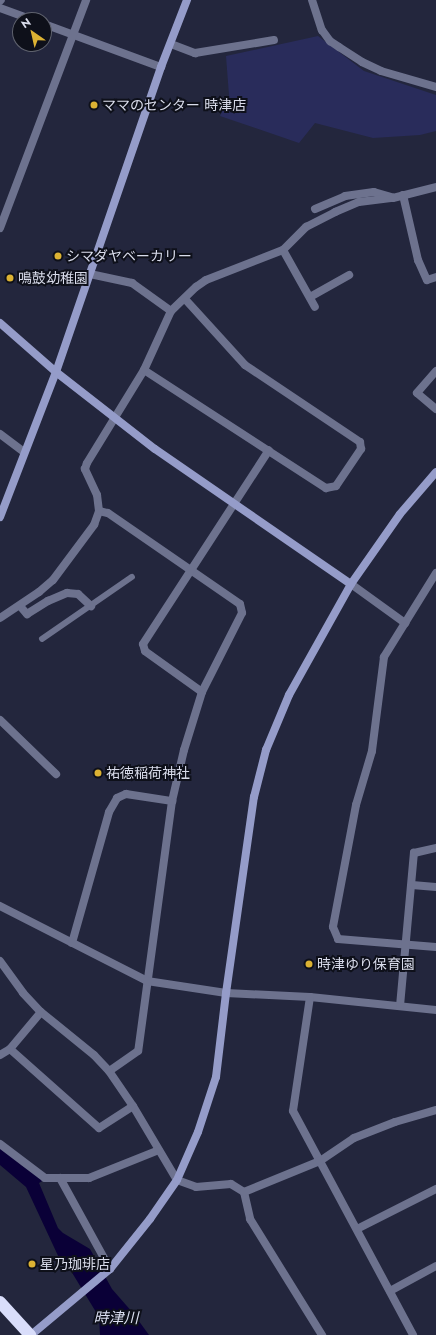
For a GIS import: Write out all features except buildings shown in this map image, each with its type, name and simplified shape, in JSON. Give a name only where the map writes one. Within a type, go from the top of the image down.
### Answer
[{"type":"highway","points":[[0,1302],[31,1335]]},
{"type":"street","points":[[0,228],[86,0]]},
{"type":"street","points":[[0,517],[56,372],[161,67],[188,0]]},
{"type":"street","points":[[312,0],[322,30],[330,41],[362,62],[380,71],[436,87]]},
{"type":"street","points":[[0,8],[12,12]]},
{"type":"street","points":[[52,27],[161,67]]},
{"type":"street","points":[[171,44],[195,53],[274,40]]},
{"type":"street","points":[[0,618],[39,592],[63,569],[94,524],[99,511],[97,495],[86,469],[86,463],[144,370],[172,311],[196,287],[206,280],[283,250],[306,227],[359,202],[393,198],[436,187]]},
{"type":"street","points":[[315,208],[345,196],[374,192],[393,198]]},
{"type":"street","points":[[403,195],[418,260],[427,280],[436,277]]},
{"type":"street","points":[[283,250],[315,307]]},
{"type":"street","points":[[90,274],[132,283],[172,311]]},
{"type":"street","points":[[310,297],[349,275]]},
{"type":"street","points":[[144,370],[326,488],[336,486],[361,449],[360,442],[245,365],[185,299]]},
{"type":"street","points":[[0,323],[56,372],[155,449],[234,502],[405,623]]},
{"type":"street","points":[[436,371],[417,392],[436,409]]},
{"type":"street","points":[[0,434],[24,452]]},
{"type":"street","points":[[202,692],[145,651],[143,644],[192,571],[234,502],[269,450]]},
{"type":"street","points":[[31,1335],[110,1269],[150,1219],[177,1180],[198,1132],[216,1077],[226,993],[254,796],[266,750],[289,695],[351,584],[400,514],[436,472]]},
{"type":"street","points":[[99,511],[108,513],[240,604],[242,613],[202,692],[184,750],[172,801],[138,1051],[109,1071]]},
{"type":"street","points":[[436,573],[384,657],[372,751],[356,805],[333,927],[338,939],[436,948]]},
{"type":"street","points":[[20,606],[27,614],[48,601],[67,593],[78,594],[91,606]]},
{"type":"street","points":[[0,720],[56,774]]},
{"type":"street","points":[[72,943],[109,812],[117,798],[126,794],[172,801]]},
{"type":"street","points":[[400,1006],[407,945],[414,853],[436,848]]},
{"type":"street","points":[[412,885],[436,887]]},
{"type":"street","points":[[0,906],[147,982],[226,993],[310,998],[436,1010]]},
{"type":"street","points":[[0,961],[23,993],[40,1012],[94,1054],[109,1071],[133,1106],[177,1180],[196,1187],[231,1184],[244,1192],[250,1219],[322,1335]]},
{"type":"street","points":[[310,998],[293,1111],[358,1229],[413,1335]]},
{"type":"street","points":[[0,1055],[10,1049],[40,1012]]},
{"type":"street","points":[[10,1049],[99,1128],[133,1106]]},
{"type":"street","points":[[244,1192],[320,1161],[354,1138],[395,1122],[436,1110]]},
{"type":"street","points":[[0,1144],[46,1178],[89,1178],[159,1150]]},
{"type":"street","points":[[60,1178],[110,1269]]},
{"type":"street","points":[[358,1229],[436,1189]]},
{"type":"street","points":[[390,1291],[436,1266]]},
{"type":"lane","points":[[42,639],[132,577]]},
{"type":"shaded area","points":[[318,36],[364,71],[436,95],[436,131],[420,135],[373,138],[315,123],[299,143],[220,116],[229,95],[226,56]]},
{"type":"water","name":"時津川","points":[[0,1148],[17,1160],[21,1165],[44,1180],[39,1183],[58,1228],[63,1233],[90,1249],[112,1289],[133,1313],[149,1335],[100,1335],[99,1317],[71,1271],[60,1260],[26,1187],[0,1165]]},
{"type":"place","name":"ママのセンター 時津店","points":[[94,105]]},
{"type":"place","name":"シマダヤベーカリー","points":[[58,256]]},
{"type":"place","name":"鳴鼓幼稚園","points":[[10,278]]},
{"type":"place","name":"祐徳稲荷神社","points":[[98,773]]},
{"type":"place","name":"時津ゆり保育園","points":[[309,964]]},
{"type":"place","name":"星乃珈琲店","points":[[32,1264]]}]
